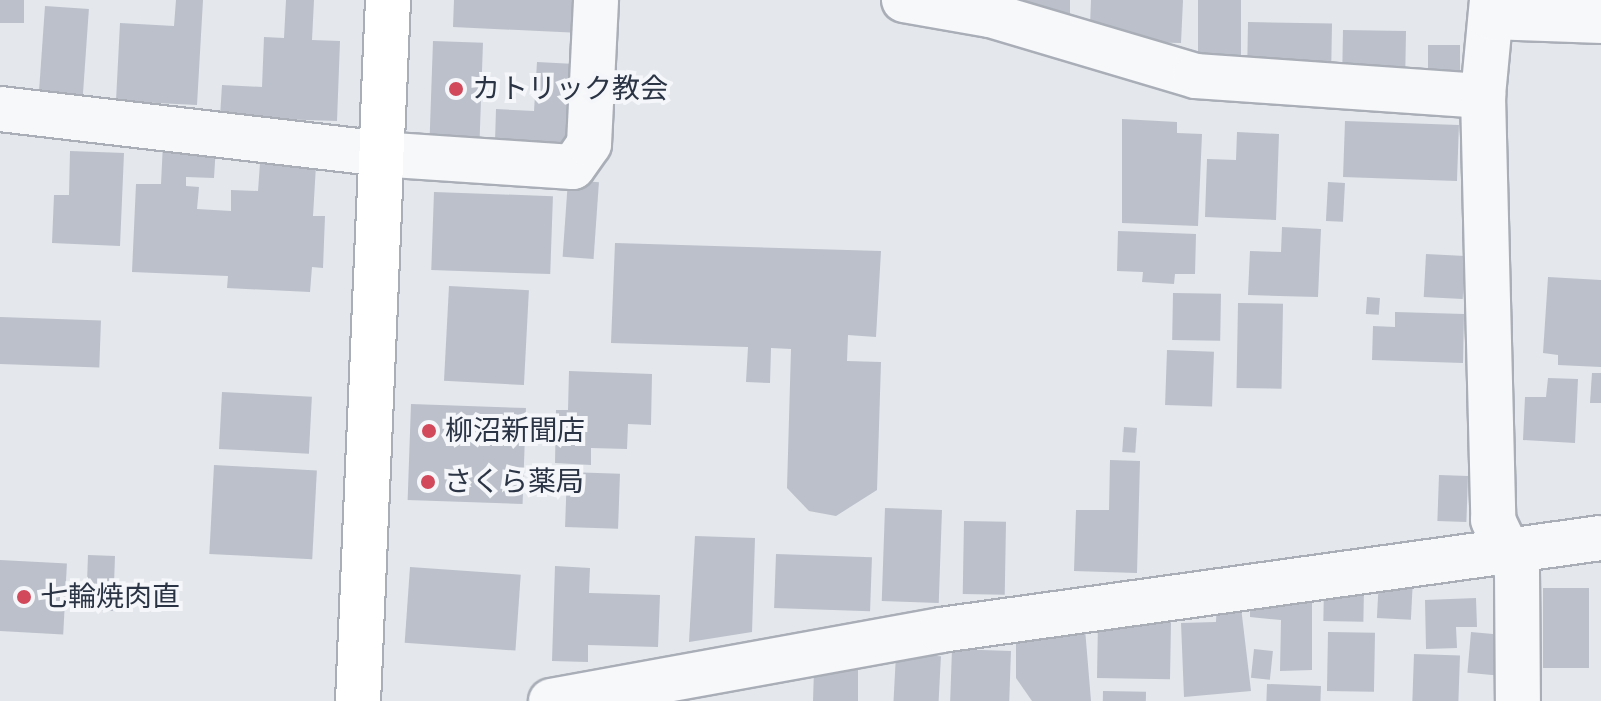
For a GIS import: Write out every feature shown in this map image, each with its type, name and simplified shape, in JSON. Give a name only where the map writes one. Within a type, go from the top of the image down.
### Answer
[{"type":"street","points":[[358,701],[388,0]]},
{"type":"street","points":[[0,109],[380,151],[573,167],[589,144],[596,0]]},
{"type":"street","points":[[904,0],[990,15],[1196,76],[1483,96]]},
{"type":"street","points":[[1518,701],[1517,571],[1510,549],[1493,520],[1483,96],[1492,9],[1601,21]]},
{"type":"street","points":[[551,701],[941,630],[1601,538]]},
{"type":"building","points":[[0,0],[24,0],[24,23],[0,23]]},
{"type":"building","points":[[176,0],[203,0],[197,105],[116,101],[120,23],[174,26]]},
{"type":"building","points":[[286,0],[314,0],[312,40],[340,41],[337,121],[220,117],[222,85],[262,87],[264,37],[284,38]]},
{"type":"building","points":[[454,0],[582,0],[581,33],[453,27]]},
{"type":"building","points":[[1026,0],[1070,0],[1070,13],[1026,11]]},
{"type":"building","points":[[1091,0],[1183,0],[1181,43],[1135,42],[1090,26]]},
{"type":"building","points":[[1198,0],[1241,0],[1241,63],[1198,63]]},
{"type":"building","points":[[45,6],[89,9],[83,98],[39,95]]},
{"type":"building","points":[[1248,22],[1332,23],[1331,69],[1247,68]]},
{"type":"building","points":[[1343,30],[1406,31],[1405,75],[1342,74]]},
{"type":"building","name":"カトリック教会","points":[[433,41],[483,43],[480,137],[430,135]]},
{"type":"building","points":[[1428,45],[1460,45],[1460,75],[1428,75]]},
{"type":"building","points":[[537,62],[575,64],[571,144],[495,142],[496,109],[534,111]]},
{"type":"building","points":[[1122,119],[1177,122],[1177,133],[1202,134],[1198,226],[1122,223]]},
{"type":"building","points":[[1345,121],[1459,125],[1457,181],[1343,177]]},
{"type":"building","points":[[1237,132],[1279,134],[1276,220],[1205,217],[1207,159],[1236,160]]},
{"type":"building","points":[[163,143],[216,146],[214,178],[186,177],[186,186],[199,187],[197,209],[231,211],[231,190],[258,191],[260,163],[316,165],[313,216],[325,216],[323,268],[312,267],[310,292],[227,288],[228,276],[132,272],[136,184],[161,184]]},
{"type":"building","points":[[70,151],[124,153],[120,246],[52,243],[54,195],[69,195]]},
{"type":"building","points":[[568,180],[599,182],[594,259],[563,257]]},
{"type":"building","points":[[1328,182],[1345,183],[1343,222],[1326,221]]},
{"type":"building","points":[[434,192],[553,196],[550,274],[431,270]]},
{"type":"building","points":[[1282,227],[1321,229],[1318,297],[1248,295],[1250,251],[1281,252]]},
{"type":"building","points":[[1118,231],[1196,234],[1195,274],[1175,274],[1174,284],[1142,282],[1143,272],[1117,271]]},
{"type":"building","points":[[615,243],[881,251],[876,337],[848,335],[847,361],[881,362],[877,490],[836,516],[809,511],[787,488],[791,349],[771,348],[770,383],[746,382],[748,347],[611,343]]},
{"type":"building","points":[[1426,254],[1465,256],[1463,299],[1424,297]]},
{"type":"building","points":[[1548,277],[1601,280],[1601,367],[1558,365],[1558,355],[1543,353]]},
{"type":"building","points":[[449,286],[529,290],[524,385],[444,381]]},
{"type":"building","points":[[1173,293],[1221,294],[1220,341],[1172,340]]},
{"type":"building","points":[[1367,297],[1380,298],[1379,315],[1366,314]]},
{"type":"building","points":[[1238,303],[1283,304],[1282,389],[1237,388]]},
{"type":"building","points":[[1395,312],[1464,314],[1463,363],[1372,360],[1373,326],[1395,327]]},
{"type":"building","points":[[0,317],[101,321],[99,367],[0,364]]},
{"type":"building","points":[[1167,350],[1214,352],[1212,407],[1165,405]]},
{"type":"building","points":[[569,371],[652,374],[651,425],[628,424],[627,449],[591,448],[591,465],[555,463],[556,410],[568,410]]},
{"type":"building","points":[[1592,373],[1601,373],[1601,403],[1590,403]]},
{"type":"building","points":[[1548,378],[1578,379],[1575,443],[1523,440],[1525,397],[1546,397]]},
{"type":"building","points":[[222,392],[312,397],[309,454],[219,449]]},
{"type":"building","points":[[411,404],[526,408],[523,504],[408,500]]},
{"type":"building","points":[[1124,427],[1137,428],[1135,453],[1122,452]]},
{"type":"building","points":[[1110,460],[1140,461],[1137,573],[1074,571],[1076,510],[1109,510]]},
{"type":"building","points":[[214,465],[317,470],[312,559],[209,554]]},
{"type":"building","points":[[567,472],[620,474],[618,529],[565,527]]},
{"type":"building","points":[[1439,475],[1468,476],[1466,522],[1437,521]]},
{"type":"building","points":[[885,508],[942,510],[939,603],[882,601]]},
{"type":"building","points":[[964,521],[1006,522],[1005,595],[963,594]]},
{"type":"building","points":[[695,536],[755,538],[752,632],[689,642]]},
{"type":"building","points":[[776,554],[872,557],[870,611],[774,608]]},
{"type":"building","points":[[88,555],[115,556],[113,611],[86,610]]},
{"type":"building","points":[[0,560],[67,564],[63,634],[0,631]]},
{"type":"building","points":[[555,566],[590,568],[589,593],[660,595],[658,647],[588,645],[588,662],[552,661]]},
{"type":"building","points":[[410,567],[521,575],[515,651],[405,643]]},
{"type":"building","points":[[1379,578],[1413,580],[1411,620],[1377,618]]},
{"type":"building","points":[[1324,585],[1364,586],[1363,622],[1323,621]]},
{"type":"building","points":[[1543,588],[1589,588],[1589,668],[1543,668]]},
{"type":"building","points":[[1312,591],[1312,670],[1280,671],[1281,620],[1250,617],[1250,594]]},
{"type":"building","points":[[1476,598],[1477,627],[1456,627],[1457,648],[1426,649],[1425,600]]},
{"type":"building","points":[[1240,599],[1251,691],[1184,697],[1181,623],[1216,622],[1217,601]]},
{"type":"building","points":[[1098,621],[1171,622],[1170,679],[1097,678]]},
{"type":"building","points":[[1085,629],[1091,701],[1032,701],[1016,678],[1016,635]]},
{"type":"building","points":[[1328,632],[1375,633],[1374,692],[1327,691]]},
{"type":"building","points":[[1471,632],[1504,635],[1500,676],[1467,673]]},
{"type":"building","points":[[952,649],[1011,651],[1009,701],[950,701]]},
{"type":"building","points":[[1254,649],[1273,651],[1270,680],[1251,678]]},
{"type":"building","points":[[896,654],[941,656],[939,701],[894,701]]},
{"type":"building","points":[[1414,654],[1460,656],[1458,701],[1412,701]]},
{"type":"building","points":[[858,664],[858,701],[813,701],[814,670]]},
{"type":"building","points":[[1267,684],[1321,686],[1320,701],[1266,701]]},
{"type":"building","points":[[1103,691],[1146,692],[1146,701],[1103,701]]},
{"type":"place","name":"カトリック教会","points":[[456,89]]},
{"type":"place","name":"柳沼新聞店","points":[[429,431]]},
{"type":"place","name":"さくら薬局","points":[[428,482]]},
{"type":"place","name":"七輪焼肉直","points":[[24,597]]}]
